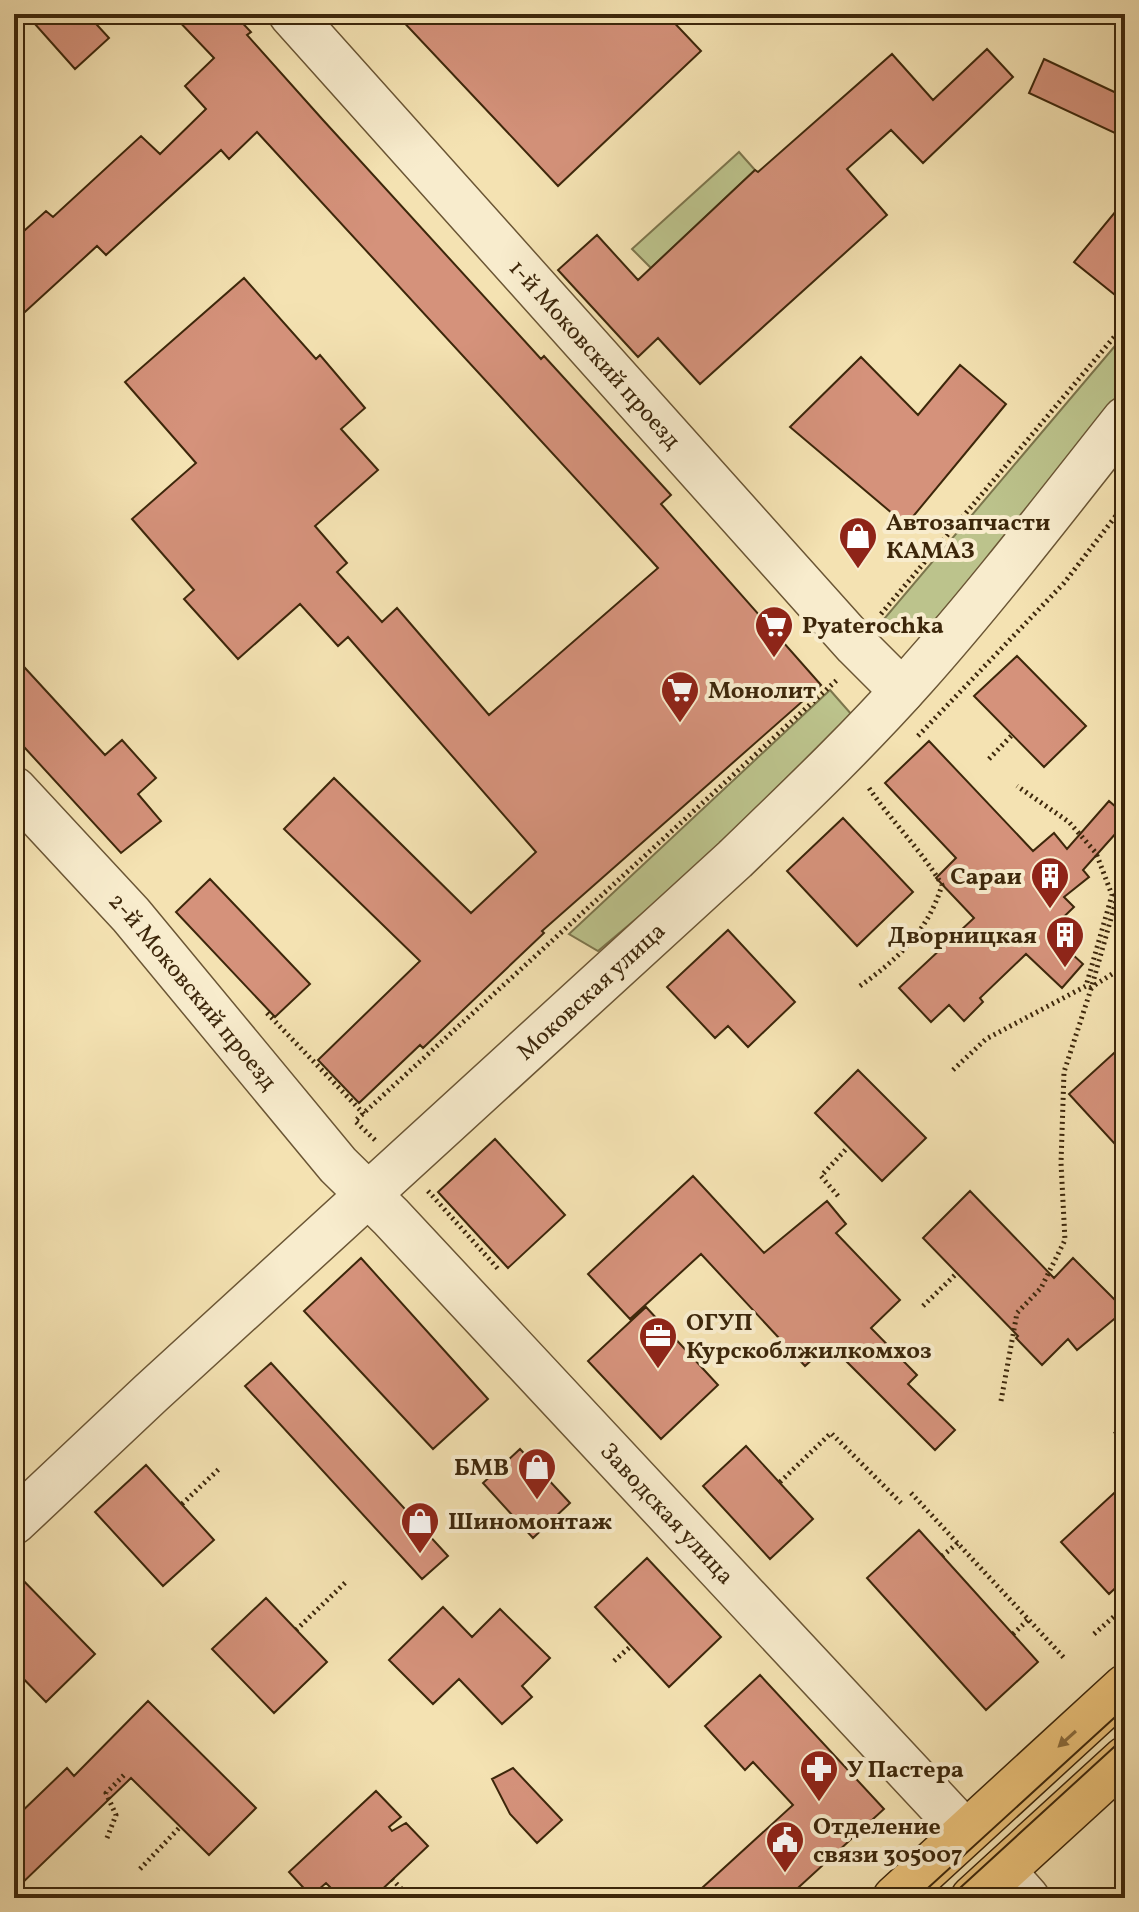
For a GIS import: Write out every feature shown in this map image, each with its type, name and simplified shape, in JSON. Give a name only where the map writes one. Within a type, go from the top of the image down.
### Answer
[{"type":"main road","points":[[895,1898],[1125,1687]]},
{"type":"main road","points":[[965,1832],[1001,1889],[1125,1759]]},
{"type":"street","name":"1-й Моковский проезд","points":[[291,14],[861,650],[902,691]]},
{"type":"street","name":"Моковская улица","points":[[14,1522],[735,859],[826,771],[902,691],[988,592],[1125,419]]},
{"type":"street","name":"2-й Моковский проезд","points":[[14,789],[131,915],[338,1165],[369,1196]]},
{"type":"street","name":"Заводская улица","points":[[369,1196],[965,1832]]},
{"type":"path","points":[[385,1150],[355,1121],[861,650],[1125,324]]},
{"type":"path","points":[[989,759],[1012,735]]},
{"type":"path","points":[[860,986],[889,965],[917,936],[935,907],[942,885],[906,832],[886,814],[867,785]]},
{"type":"path","points":[[1017,786],[1069,822],[1096,853],[1112,895],[1088,988]]},
{"type":"path","points":[[1001,1401],[1017,1313],[1041,1288],[1065,1240],[1061,1163],[1064,1072],[1125,869]]},
{"type":"path","points":[[953,1070],[986,1039],[1125,966]]},
{"type":"path","points":[[838,1196],[821,1176],[848,1147]]},
{"type":"path","points":[[923,1306],[957,1273]]},
{"type":"path","points":[[1115,1431],[1125,1443]]},
{"type":"path","points":[[780,1482],[831,1433],[901,1503]]},
{"type":"path","points":[[182,1504],[220,1468]]},
{"type":"path","points":[[911,1493],[1066,1660]]},
{"type":"path","points":[[942,1556],[958,1543]]},
{"type":"path","points":[[296,1630],[346,1582]]},
{"type":"path","points":[[1094,1634],[1125,1607]]},
{"type":"path","points":[[1013,1634],[1029,1619]]},
{"type":"path","points":[[614,1661],[631,1646]]},
{"type":"path","points":[[107,1838],[116,1815],[106,1793],[126,1773]]},
{"type":"path","points":[[140,1869],[180,1827]]},
{"type":"path","points":[[392,1879],[410,1898]]},
{"type":"path","points":[[217,1898],[221,1894],[251,1891],[262,1898]]},
{"type":"green space","points":[[739,152],[755,170],[651,268],[632,249]]},
{"type":"green space","points":[[1125,334],[1125,389],[975,576],[922,634],[873,632]]},
{"type":"green space","points":[[830,690],[852,715],[713,854],[598,951],[569,934]]},
{"type":"building","points":[[26,14],[87,14],[109,38],[75,69]]},
{"type":"building","points":[[172,14],[234,14],[251,32],[247,35],[323,120],[541,359],[544,356],[671,495],[661,504],[821,685],[542,931],[544,933],[423,1048],[420,1045],[359,1103],[318,1060],[420,961],[284,829],[334,778],[471,913],[536,852],[348,637],[338,646],[300,604],[238,659],[184,599],[194,590],[132,519],[196,463],[125,382],[244,278],[316,359],[320,355],[365,408],[341,429],[378,470],[315,526],[347,563],[337,572],[382,622],[397,608],[489,715],[658,568],[257,132],[229,159],[221,150],[106,255],[97,246],[14,322],[14,240],[46,211],[53,217],[141,136],[160,154],[206,109],[185,86],[214,58]]},
{"type":"building","points":[[396,14],[666,14],[701,51],[558,186]]},
{"type":"building","points":[[987,49],[1013,77],[923,163],[891,130],[847,169],[887,215],[700,384],[658,338],[638,357],[558,270],[597,235],[638,280],[755,170],[758,172],[892,54],[933,100]]},
{"type":"building","points":[[1044,59],[1125,97],[1125,117],[1117,134],[1029,93]]},
{"type":"building","points":[[1125,200],[1125,303],[1074,262]]},
{"type":"building","points":[[861,357],[918,415],[960,365],[1006,404],[906,525],[790,427]]},
{"type":"building","points":[[14,656],[105,755],[122,740],[156,778],[138,794],[161,821],[121,853],[14,736]]},
{"type":"building","points":[[1017,656],[1086,726],[1044,767],[974,696]]},
{"type":"building","points":[[929,741],[1033,851],[1054,833],[1067,849],[1109,801],[1125,815],[1125,823],[1083,870],[1089,877],[1064,897],[1074,907],[1048,932],[1083,964],[1062,988],[1026,954],[980,998],[983,1002],[964,1021],[949,1005],[931,1022],[899,988],[974,918],[936,878],[956,858],[885,783]]},
{"type":"building","points":[[843,818],[913,892],[857,946],[787,871]]},
{"type":"building","points":[[210,879],[310,984],[275,1017],[176,912]]},
{"type":"building","points":[[728,930],[795,1002],[748,1047],[728,1026],[715,1038],[667,987]]},
{"type":"building","points":[[1125,1043],[1125,1155],[1069,1094]]},
{"type":"building","points":[[858,1070],[926,1138],[882,1181],[815,1113]]},
{"type":"building","points":[[495,1139],[565,1215],[508,1268],[438,1192]]},
{"type":"building","points":[[693,1176],[764,1253],[827,1201],[846,1224],[836,1233],[900,1300],[871,1328],[917,1375],[908,1384],[955,1430],[935,1450],[829,1344],[805,1366],[701,1254],[630,1319],[588,1274]]},
{"type":"building","points":[[970,1191],[1054,1278],[1073,1258],[1125,1310],[1077,1350],[1068,1339],[1042,1365],[923,1238]]},
{"type":"building","points":[[361,1258],[488,1399],[433,1449],[304,1311]]},
{"type":"building","points":[[646,1307],[718,1385],[661,1439],[588,1361]]},
{"type":"building","points":[[271,1363],[448,1556],[422,1579],[245,1386]]},
{"type":"building","points":[[746,1446],[813,1519],[770,1559],[703,1486]]},
{"type":"building","points":[[520,1449],[570,1503],[533,1538],[483,1483]]},
{"type":"building","points":[[146,1465],[214,1540],[163,1586],[95,1512]]},
{"type":"building","points":[[1125,1483],[1125,1579],[1109,1594],[1061,1542]]},
{"type":"building","points":[[919,1530],[1038,1662],[986,1710],[867,1578]]},
{"type":"building","points":[[647,1558],[721,1637],[669,1687],[595,1607]]},
{"type":"building","points":[[14,1571],[95,1654],[46,1702],[14,1669]]},
{"type":"building","points":[[266,1598],[327,1662],[274,1713],[212,1649]]},
{"type":"building","points":[[443,1607],[472,1637],[500,1609],[550,1658],[522,1686],[532,1697],[502,1724],[459,1679],[433,1704],[389,1660]]},
{"type":"building","points":[[760,1675],[884,1809],[787,1898],[691,1898],[793,1805],[753,1762],[745,1770],[705,1726]]},
{"type":"building","points":[[148,1701],[256,1808],[209,1855],[131,1778],[14,1891],[14,1819],[67,1768],[74,1776]]},
{"type":"building","points":[[513,1768],[562,1820],[537,1843],[510,1814],[492,1779]]},
{"type":"building","points":[[376,1791],[401,1817],[389,1827],[392,1831],[406,1823],[428,1846],[373,1898],[341,1898],[326,1883],[311,1896],[289,1872]]},
{"type":"tram line","points":[[917,1898],[1125,1708]]},
{"type":"tram line","points":[[949,1898],[1125,1737]]},
{"type":"place","name":"Автозапчасти КАМАЗ","points":[[858,570]]},
{"type":"place","name":"Pyaterochka","points":[[774,659]]},
{"type":"place","name":"Монолит","points":[[680,724]]},
{"type":"place","name":"Сараи","points":[[1050,910]]},
{"type":"place","name":"Дворницкая","points":[[1065,969]]},
{"type":"place","name":"ОГУП Курскоблжилкомхоз","points":[[658,1370]]},
{"type":"place","name":"БМВ","points":[[537,1501]]},
{"type":"place","name":"Шиномонтаж","points":[[420,1555]]},
{"type":"place","name":"У Пастера","points":[[819,1803]]},
{"type":"place","name":"Отделение связи 305007","points":[[785,1874]]}]
